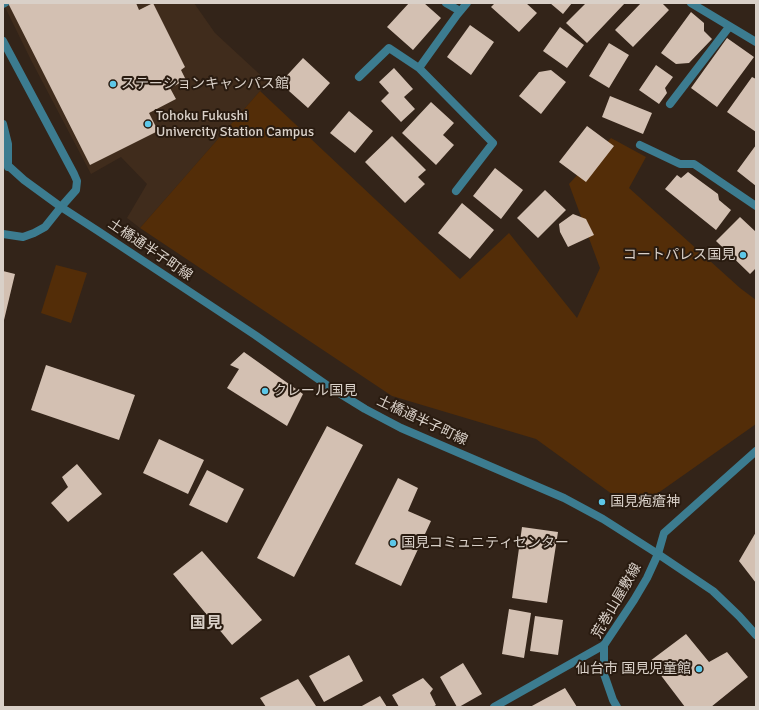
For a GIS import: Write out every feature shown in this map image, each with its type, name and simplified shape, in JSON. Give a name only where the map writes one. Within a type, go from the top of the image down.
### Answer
[{"type":"street","points":[[446,3],[460,11]]},
{"type":"street","points":[[420,68],[467,3]]},
{"type":"street","points":[[691,3],[756,42]]},
{"type":"street","points":[[670,104],[729,27]]},
{"type":"street","points":[[3,41],[77,181],[76,190],[46,227],[23,237],[3,234]]},
{"type":"street","points":[[359,77],[389,48],[420,68],[494,143],[456,191]]},
{"type":"street","points":[[3,124],[8,144],[6,164]]},
{"type":"street","points":[[640,145],[680,164],[694,164],[756,206]]},
{"type":"street","name":"土橋通半子町線","points":[[6,164],[24,180],[61,208],[98,231],[331,388],[365,409],[401,428],[564,498],[603,519],[658,554],[713,592],[739,616],[756,635]]},
{"type":"street","name":"荒巻山屋敷線","points":[[617,707],[604,674],[604,645],[644,583],[658,554],[664,533],[756,451]]},
{"type":"street","points":[[494,707],[604,645]]},
{"type":"shaded area","name":"Tohoku Fukushi Univercity Station Campus","points":[[3,3],[194,3],[215,33],[268,82],[140,228],[127,218],[147,184],[121,157],[91,174]]},
{"type":"shaded area","points":[[260,91],[460,279],[509,233],[577,318],[600,268],[569,184],[611,138],[646,157],[629,188],[740,288],[756,300],[756,424],[634,510],[536,439],[392,396],[140,228]]},
{"type":"shaded area","points":[[56,265],[87,273],[71,323],[41,313]]},
{"type":"building","name":"ステーションキャンパス館","points":[[8,3],[136,3],[139,10],[153,3],[185,67],[181,70],[186,80],[170,88],[176,99],[149,113],[158,131],[90,165]]},
{"type":"building","points":[[409,3],[424,3],[441,18],[413,50],[387,27]]},
{"type":"building","points":[[495,3],[526,3],[537,13],[519,32],[491,7]]},
{"type":"building","points":[[550,3],[572,3],[563,14]]},
{"type":"building","points":[[586,3],[625,3],[587,43],[566,23]]},
{"type":"building","points":[[641,3],[662,3],[669,10],[633,47],[615,30]]},
{"type":"building","points":[[691,12],[704,23],[704,31],[712,39],[689,63],[676,64],[661,53]]},
{"type":"building","points":[[470,25],[494,42],[471,75],[447,57]]},
{"type":"building","points":[[560,27],[584,45],[567,68],[543,51]]},
{"type":"building","points":[[727,38],[754,57],[717,107],[691,88]]},
{"type":"building","points":[[609,43],[629,55],[609,88],[589,76]]},
{"type":"building","points":[[303,58],[330,83],[308,108],[280,83]]},
{"type":"building","points":[[656,65],[673,77],[665,88],[667,93],[659,104],[639,90]]},
{"type":"building","points":[[394,68],[413,89],[404,97],[415,109],[401,122],[381,101],[389,93],[379,82]]},
{"type":"building","points":[[551,70],[566,82],[541,114],[519,96],[539,72]]},
{"type":"building","points":[[752,77],[756,79],[756,132],[727,112]]},
{"type":"building","points":[[610,96],[652,113],[643,134],[602,117]]},
{"type":"building","points":[[431,102],[454,123],[443,135],[454,145],[436,165],[402,133]]},
{"type":"building","points":[[349,111],[373,131],[355,153],[330,133]]},
{"type":"building","points":[[587,126],[614,146],[586,182],[559,162]]},
{"type":"building","points":[[392,136],[426,170],[418,177],[425,184],[405,203],[365,162]]},
{"type":"building","points":[[756,145],[756,186],[737,171]]},
{"type":"building","points":[[495,168],[523,190],[501,219],[473,196]]},
{"type":"building","points":[[688,172],[718,194],[719,200],[731,210],[716,230],[665,189],[677,175],[681,178]]},
{"type":"building","points":[[545,190],[566,210],[538,238],[517,218]]},
{"type":"building","points":[[462,203],[494,230],[470,259],[438,233]]},
{"type":"building","points":[[573,214],[586,219],[594,235],[568,247],[560,232],[559,224]]},
{"type":"building","name":"コートパレス国見","points":[[740,217],[756,232],[756,268],[750,274],[716,241]]},
{"type":"building","points":[[3,271],[15,274],[4,320],[3,320]]},
{"type":"building","name":"クレール国見","points":[[244,352],[303,394],[287,426],[227,388],[239,369],[230,365]]},
{"type":"building","points":[[46,365],[135,395],[119,440],[31,410]]},
{"type":"building","points":[[327,426],[363,445],[294,577],[257,558]]},
{"type":"building","points":[[159,439],[204,460],[188,494],[143,473]]},
{"type":"building","points":[[77,464],[102,494],[68,522],[51,503],[68,487],[62,477]]},
{"type":"building","points":[[207,470],[244,489],[227,523],[189,505]]},
{"type":"building","name":"国見コミュニティセンター","points":[[398,478],[418,488],[408,511],[431,521],[401,586],[355,564]]},
{"type":"building","points":[[522,527],[558,532],[547,603],[512,598]]},
{"type":"building","points":[[756,532],[756,583],[739,561]]},
{"type":"building","points":[[202,551],[262,620],[232,645],[173,574]]},
{"type":"building","points":[[509,609],[531,613],[524,658],[502,654]]},
{"type":"building","points":[[535,616],[563,620],[558,655],[530,651]]},
{"type":"building","name":"仙台市 国見児童館","points":[[686,634],[709,662],[727,652],[748,677],[711,707],[685,707],[650,661]]},
{"type":"building","points":[[349,655],[363,681],[324,702],[309,676]]},
{"type":"building","points":[[463,663],[482,694],[457,707],[440,677]]},
{"type":"building","points":[[423,678],[433,689],[430,693],[436,705],[433,707],[399,707],[392,695]]},
{"type":"building","points":[[298,679],[316,706],[266,707],[260,698]]},
{"type":"building","points":[[565,688],[577,707],[530,707]]},
{"type":"building","points":[[380,696],[387,707],[360,707]]},
{"type":"place","name":"ステーションキャンパス館","points":[[113,84]]},
{"type":"place","name":"Tohoku Fukushi Univercity Station Campus","points":[[148,124]]},
{"type":"place","name":"コートパレス国見","points":[[743,255]]},
{"type":"place","name":"クレール国見","points":[[265,391]]},
{"type":"place","name":"国見疱瘡神","points":[[602,502]]},
{"type":"place","name":"国見コミュニティセンター","points":[[393,543]]},
{"type":"place","name":"仙台市 国見児童館","points":[[699,669]]},
{"type":"district","name":"国見","points":[[206,624]]}]
